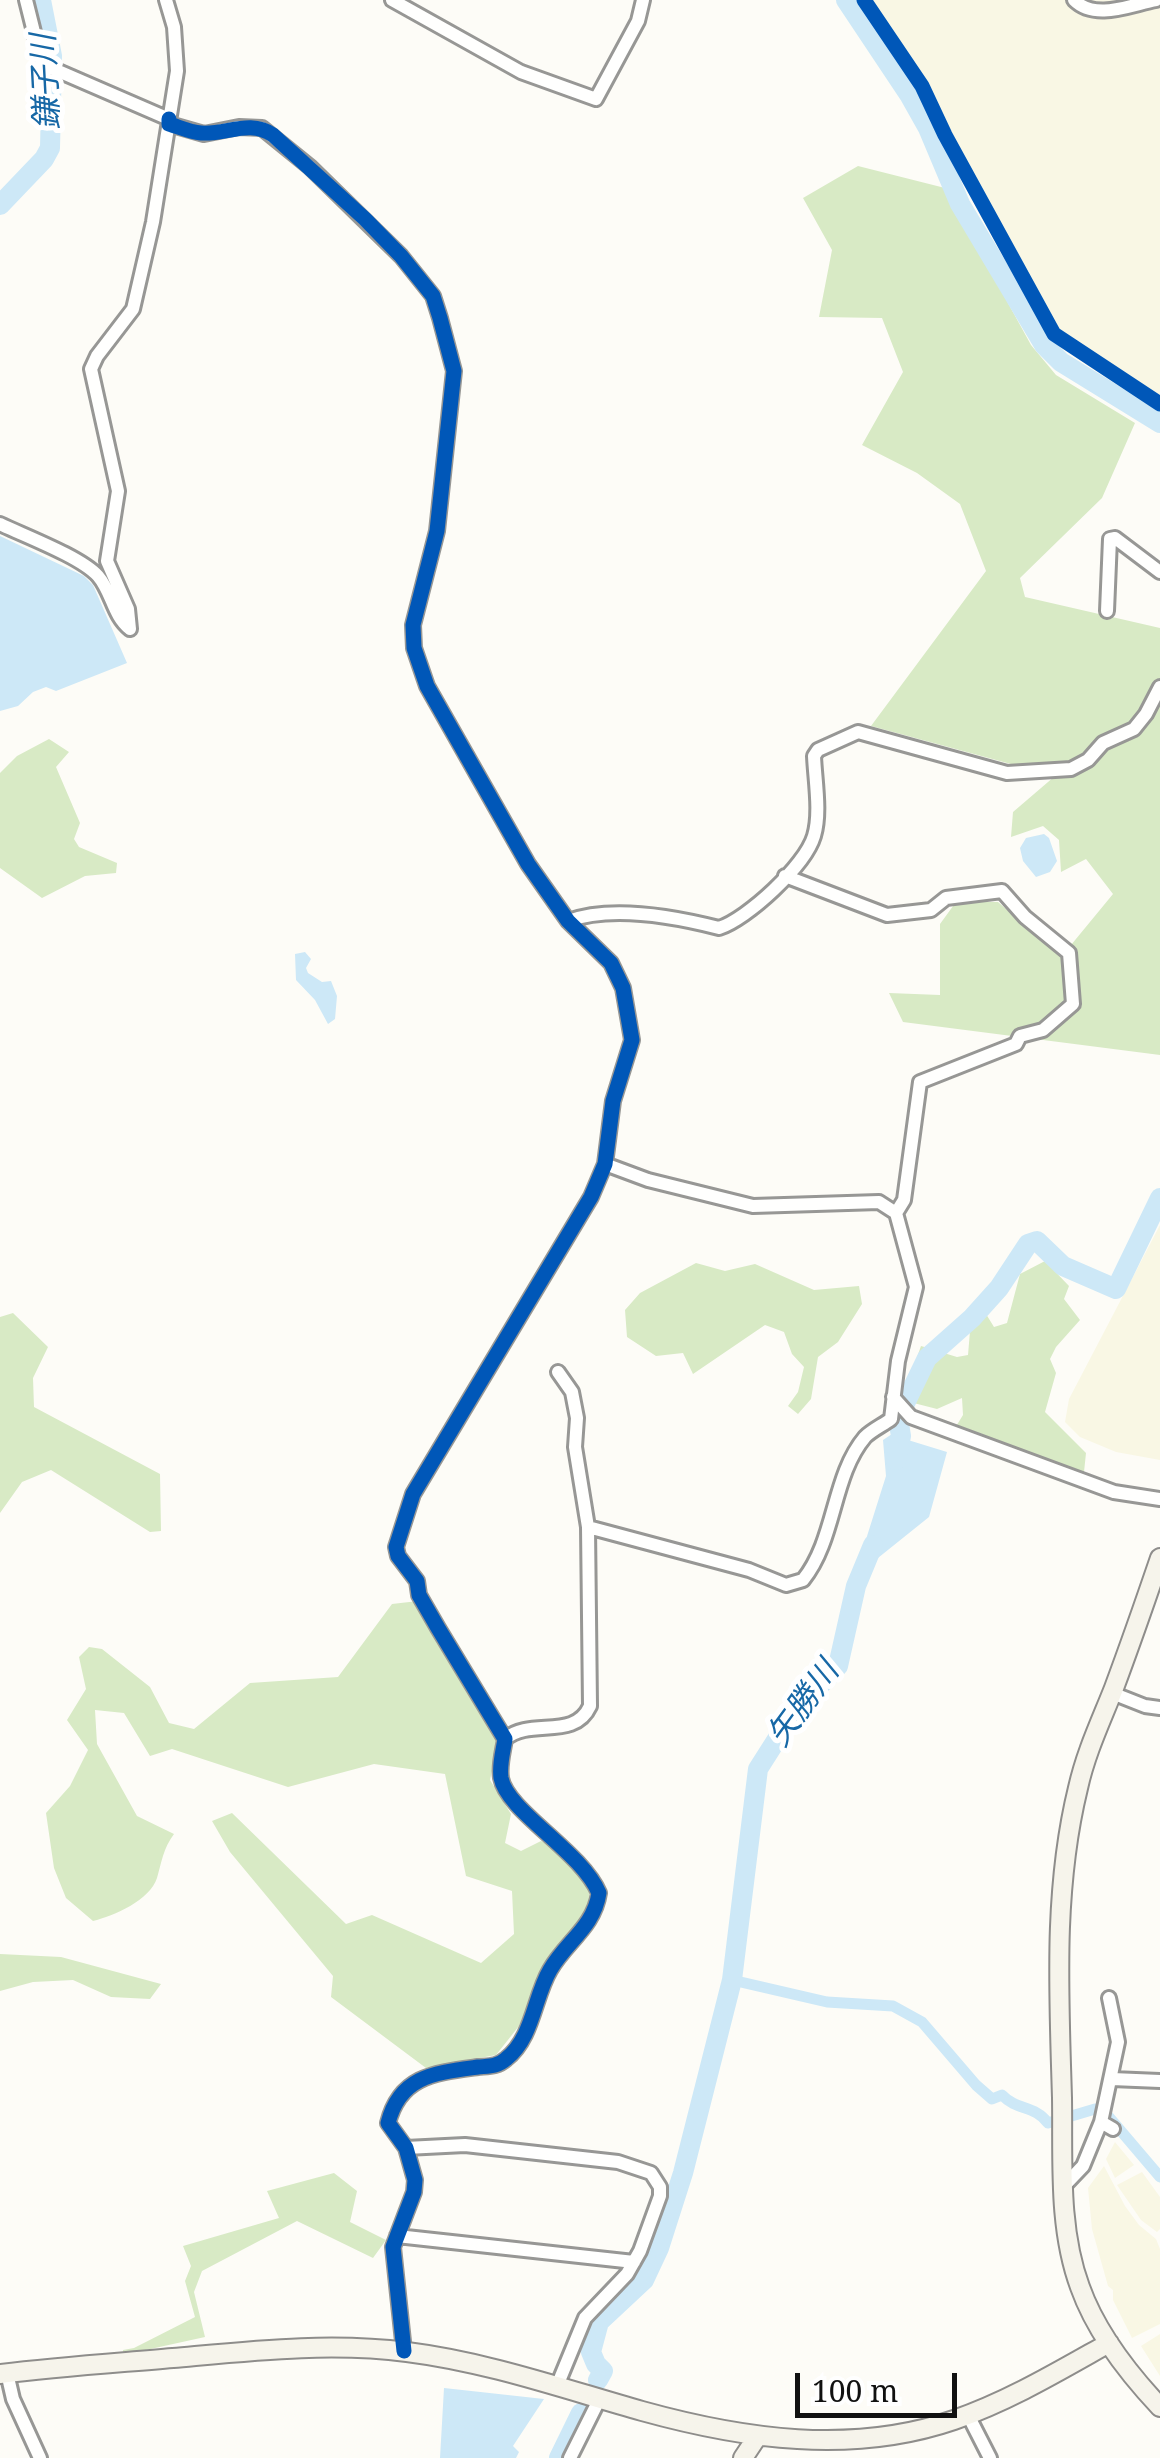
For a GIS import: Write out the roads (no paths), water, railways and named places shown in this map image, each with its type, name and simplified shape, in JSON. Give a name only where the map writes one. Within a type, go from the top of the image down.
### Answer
[{"type":"street","points":[[26,0],[42,64],[204,134],[262,128],[365,218],[433,296],[454,371],[437,530],[416,608],[414,648],[419,671],[528,864],[568,920],[611,963],[623,988],[628,1012],[632,1040],[614,1100],[605,1164],[582,1214],[538,1280],[413,1494],[396,1547],[416,1580],[428,1612],[505,1738],[500,1764],[504,1788],[516,1804],[558,1840],[594,1881],[598,1892],[584,1929],[548,1974],[512,2054],[495,2066],[419,2080],[405,2088],[393,2103],[388,2123],[406,2148],[415,2180],[393,2247],[404,2351]]},
{"type":"street","points":[[0,524],[94,572],[122,623],[130,629],[128,609],[106,561],[118,491],[91,369],[133,310],[153,222],[176,84],[177,46],[166,0]]},
{"type":"street","points":[[392,0],[521,72],[596,100],[638,21],[643,0]]},
{"type":"street","points":[[1074,0],[1082,8],[1096,12],[1146,1]]},
{"type":"street","points":[[1107,611],[1110,539],[1115,538],[1160,572]]},
{"type":"street","points":[[568,920],[586,914],[626,914],[682,919],[718,928],[746,916],[808,850],[814,836],[814,756],[818,750],[858,732],[1007,772],[1071,769],[1088,760],[1104,743],[1134,729],[1160,687]]},
{"type":"street","points":[[785,876],[887,916],[931,910],[946,898],[1002,891],[1024,917],[1069,953],[1074,993],[1067,1010],[1043,1030],[1024,1034],[1016,1044],[920,1082],[904,1200],[896,1213]]},
{"type":"street","points":[[588,1528],[796,1584],[809,1573],[834,1517],[852,1459],[866,1436],[890,1419],[916,1287],[896,1213],[879,1202],[753,1206],[648,1180],[605,1164]]},
{"type":"street","points":[[505,1738],[532,1726],[569,1726],[585,1715],[590,1706],[588,1528],[575,1448],[577,1418],[572,1392],[558,1372]]},
{"type":"street","points":[[892,1397],[911,1417],[1114,1492],[1160,1499]]},
{"type":"street","points":[[1160,1558],[1078,1784],[1063,1863],[1058,1923],[1063,2187],[1068,2242],[1079,2286],[1094,2320],[1139,2385],[1160,2407]]},
{"type":"street","points":[[1112,1693],[1160,1708]]},
{"type":"street","points":[[1063,2187],[1083,2166],[1107,2126],[1118,2042],[1109,1998]]},
{"type":"street","points":[[1112,2079],[1160,2080]]},
{"type":"street","points":[[406,2148],[465,2146],[639,2167],[651,2173],[660,2187],[634,2262],[585,2318],[557,2386]]},
{"type":"street","points":[[396,2236],[634,2262]]},
{"type":"street","points":[[40,2458],[4,2374],[284,2349],[404,2351],[491,2368],[672,2419],[757,2437],[829,2441],[914,2431],[968,2415],[1032,2386],[1109,2342]]},
{"type":"street","points":[[570,2458],[600,2398]]},
{"type":"street","points":[[968,2415],[990,2458]]},
{"type":"street","points":[[743,2458],[757,2437]]},
{"type":"water","points":[[0,536],[84,576],[93,585],[127,663],[56,691],[46,687],[33,692],[18,706],[0,711]]},
{"type":"water","points":[[1044,834],[1057,861],[1050,872],[1036,877],[1023,861],[1020,848],[1026,838]]},
{"type":"water","points":[[305,952],[311,959],[306,968],[308,973],[322,982],[331,981],[337,996],[335,1019],[328,1024],[315,1000],[296,980],[295,954]]},
{"type":"water","points":[[895,1432],[947,1452],[929,1517],[863,1570],[856,1571],[886,1476],[883,1440]]},
{"type":"water","points":[[444,2388],[544,2399],[513,2446],[519,2452],[516,2458],[440,2458]]},
{"type":"waterway","name":"鎌子川","points":[[0,205],[50,148],[52,56],[41,0]]},
{"type":"waterway","name":"矢勝川","points":[[846,0],[910,96],[960,204],[1044,345],[1061,362],[1160,423]]},
{"type":"waterway","name":"矢勝川","points":[[896,1460],[901,1436],[898,1418],[927,1358],[999,1288],[1028,1244],[1037,1241],[1063,1266],[1116,1289],[1160,1198]]},
{"type":"waterway","name":"矢勝川","points":[[598,2380],[603,2371],[591,2352],[599,2322],[644,2280],[659,2248],[683,2173],[732,1980],[758,1769],[793,1714],[838,1666],[856,1586],[873,1545]]},
{"type":"waterway","points":[[732,1980],[827,2002],[893,2006],[922,2022],[992,2099],[1002,2095],[1048,2123],[1095,2109],[1109,2117],[1160,2177]]},
{"type":"waterway","name":"矢勝川","points":[[559,2458],[581,2413]]}]
